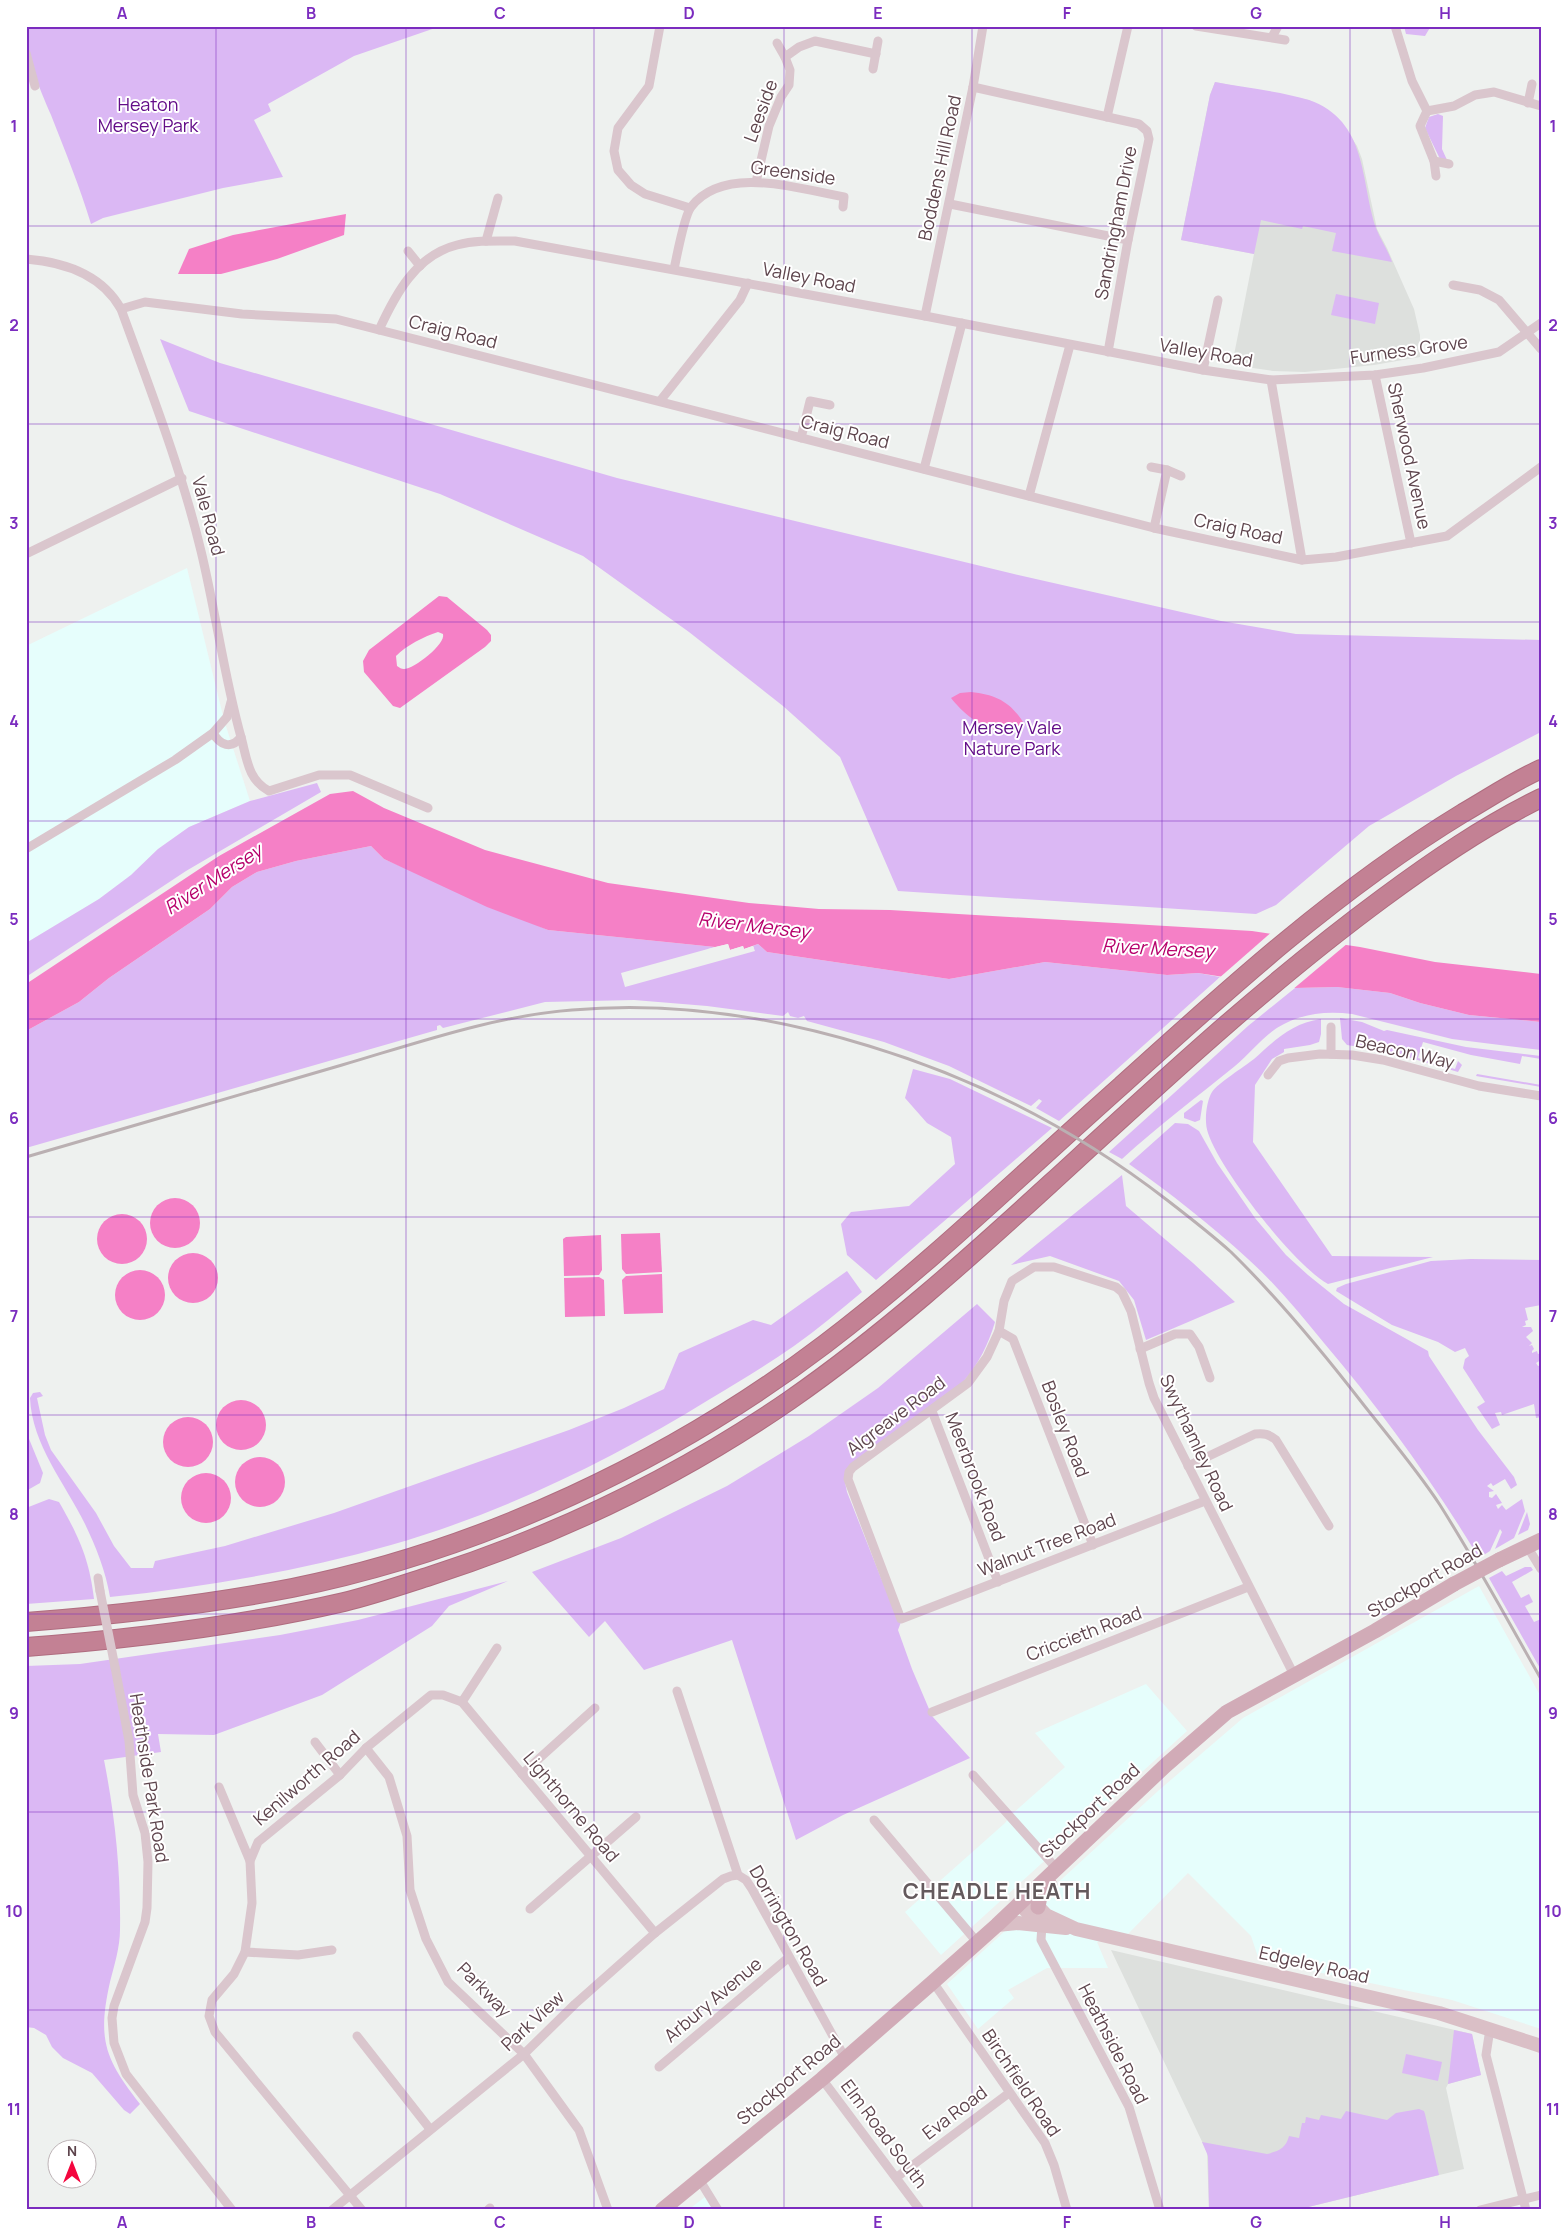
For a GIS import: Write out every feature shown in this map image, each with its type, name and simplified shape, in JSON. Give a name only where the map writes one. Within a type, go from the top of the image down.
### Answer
[{"type":"highway","points":[[26,1622],[216,1602],[295,1587],[348,1574],[444,1546],[536,1511],[626,1468],[700,1428],[822,1347],[873,1307],[965,1228],[1222,996],[1302,928],[1392,860],[1444,825],[1541,769]]},
{"type":"highway","points":[[26,1647],[95,1642],[202,1629],[348,1601],[500,1552],[622,1498],[704,1454],[788,1401],[882,1331],[1027,1205],[1127,1112],[1255,999],[1338,931],[1446,852],[1541,798]]},
{"type":"main road","name":"Stockport Road","points":[[662,2210],[822,2079],[933,1982],[1227,1712],[1375,1631],[1454,1584],[1541,1540]]},
{"type":"main road","points":[[1038,1907],[1040,1896],[1056,1879],[1056,1868]]},
{"type":"main road","name":"Edgeley Road","points":[[1022,1900],[1031,1899],[1046,1915],[1076,1929],[1439,2013],[1541,2046]]},
{"type":"main road","points":[[1022,1900],[1041,1930]]},
{"type":"main road","name":"Edgeley Road","points":[[997,1925],[1018,1922],[1041,1930],[1076,1929]]},
{"type":"street","points":[[660,26],[649,86],[618,128],[614,151],[618,170],[631,185],[645,194],[690,208],[674,269]]},
{"type":"street","name":"Boddens Hill Road","points":[[926,316],[974,87],[983,26]]},
{"type":"street","points":[[1107,117],[1128,26]]},
{"type":"street","points":[[1196,26],[1221,28],[1285,40]]},
{"type":"street","points":[[1272,37],[1278,26]]},
{"type":"street","points":[[1395,26],[1412,81],[1426,111],[1420,126],[1434,162],[1436,176]]},
{"type":"street","points":[[1217,40],[1221,28]]},
{"type":"street","points":[[873,69],[878,41]]},
{"type":"street","points":[[785,57],[799,47],[815,42],[876,54]]},
{"type":"street","name":"Leeside","points":[[756,182],[769,126],[780,98],[789,84],[790,70],[777,43]]},
{"type":"street","points":[[26,53],[35,86]]},
{"type":"street","points":[[1528,102],[1532,84]]},
{"type":"street","name":"Sandringham Drive","points":[[974,87],[1139,124],[1147,131],[1149,139],[1128,240],[1108,352]]},
{"type":"street","points":[[1426,111],[1454,106],[1475,95],[1494,92],[1541,106]]},
{"type":"street","points":[[1434,162],[1449,164]]},
{"type":"street","name":"Greenside","points":[[690,208],[704,194],[730,183],[756,182],[844,197],[842,207]]},
{"type":"street","points":[[486,241],[498,198]]},
{"type":"street","points":[[950,204],[1128,240]]},
{"type":"street","name":"Valley Road","points":[[379,330],[393,300],[405,282],[420,266],[455,246],[486,241],[515,240],[926,316],[1203,370],[1271,380]]},
{"type":"street","points":[[408,251],[420,266]]},
{"type":"street","name":"Vale Road","points":[[26,259],[57,264],[95,279],[110,292],[121,309],[182,478],[201,552],[231,702],[250,771],[258,785],[269,792],[319,775],[350,774],[428,808]]},
{"type":"street","points":[[660,401],[740,300],[748,283]]},
{"type":"street","points":[[1452,285],[1480,290],[1500,300],[1541,349]]},
{"type":"street","points":[[1203,370],[1218,300]]},
{"type":"street","name":"Craig Road","points":[[121,309],[145,302],[242,314],[336,319],[1154,528],[1302,560],[1336,557],[1447,536],[1541,467]]},
{"type":"street","name":"Furness Grove","points":[[1271,380],[1375,375],[1423,368],[1500,352],[1541,322]]},
{"type":"street","points":[[924,469],[962,323]]},
{"type":"street","points":[[1029,496],[1070,345]]},
{"type":"street","name":"Sherwood Avenue","points":[[1375,375],[1411,543]]},
{"type":"street","points":[[1271,380],[1302,560]]},
{"type":"street","points":[[801,438],[810,401],[830,405]]},
{"type":"street","points":[[1151,466],[1181,476]]},
{"type":"street","points":[[1154,528],[1167,470]]},
{"type":"street","points":[[26,554],[182,478]]},
{"type":"street","points":[[26,848],[175,760],[213,734],[227,717],[231,702]]},
{"type":"street","points":[[213,734],[218,741],[230,746],[241,737]]},
{"type":"street","points":[[1331,1026],[1331,1054]]},
{"type":"street","name":"Beacon Way","points":[[1268,1075],[1282,1060],[1331,1054],[1383,1060],[1479,1086],[1541,1096]]},
{"type":"street","name":"Swythamley Road","points":[[999,1331],[1004,1301],[1012,1281],[1026,1270],[1043,1265],[1100,1281],[1116,1287],[1122,1292],[1131,1310],[1154,1398],[1294,1675]]},
{"type":"street","name":"Algreave Road","points":[[901,1619],[848,1479],[849,1472],[853,1467],[968,1383],[987,1357],[999,1331]]},
{"type":"street","name":"Bosley Road","points":[[999,1331],[1012,1339],[1093,1545]]},
{"type":"street","points":[[1140,1349],[1175,1334],[1190,1334],[1199,1347],[1210,1378]]},
{"type":"street","name":"Meerbrook Road","points":[[932,1410],[998,1582]]},
{"type":"street","points":[[1188,1466],[1255,1434],[1264,1433],[1270,1435],[1276,1440],[1329,1526]]},
{"type":"street","name":"Walnut Tree Road","points":[[901,1619],[1205,1501]]},
{"type":"street","points":[[1527,1546],[1541,1569]]},
{"type":"street","name":"Heathside Park Road","points":[[98,1578],[129,1741],[133,1795],[145,1833],[148,1862],[145,1922],[114,2006],[112,2018],[114,2043],[126,2074],[232,2210]]},
{"type":"street","name":"Criccieth Road","points":[[932,1712],[1248,1587]]},
{"type":"street","points":[[462,1702],[497,1648]]},
{"type":"street","name":"Dorrington Road","points":[[677,1691],[738,1875],[746,1880],[752,1889],[844,2058]]},
{"type":"street","name":"Kenilworth Road","points":[[250,1861],[258,1842],[340,1774],[366,1748],[431,1695],[443,1695],[462,1702]]},
{"type":"street","name":"Lighthorne Road","points":[[462,1702],[655,1933]]},
{"type":"street","points":[[522,1774],[594,1708]]},
{"type":"street","points":[[315,1742],[340,1774]]},
{"type":"street","name":"Parkway","points":[[366,1748],[389,1777],[408,1836],[410,1890],[426,1939],[448,1982],[524,2054],[580,2130],[608,2210]]},
{"type":"street","points":[[973,1775],[1056,1868]]},
{"type":"street","points":[[219,1787],[250,1861],[252,1904],[245,1952],[234,1974],[212,2000],[209,2016],[215,2032],[362,2210]]},
{"type":"street","points":[[530,1909],[636,1817]]},
{"type":"street","points":[[874,1820],[977,1942]]},
{"type":"street","name":"Park View","points":[[332,2210],[524,2054],[575,2004],[655,1933],[724,1879],[738,1875]]},
{"type":"street","name":"Heathside Road","points":[[1041,1930],[1126,2101],[1160,2210]]},
{"type":"street","points":[[245,1952],[298,1955],[332,1950]]},
{"type":"street","name":"Arbury Avenue","points":[[659,2067],[788,1958]]},
{"type":"street","name":"Birchfield Road","points":[[933,1982],[1009,2094],[1045,2143],[1054,2165],[1067,2210]]},
{"type":"street","points":[[1490,2029],[1486,2055],[1526,2210]]},
{"type":"street","points":[[356,2036],[430,2129]]},
{"type":"street","name":"Elm Road South","points":[[822,2079],[920,2210]]},
{"type":"street","name":"Eva Road","points":[[897,2177],[1009,2094]]},
{"type":"street","points":[[699,2179],[718,2210]]},
{"type":"street","points":[[1480,2210],[1541,2195]]},
{"type":"shaded area","points":[[1215,82],[1309,100],[1329,111],[1341,122],[1357,146],[1362,159],[1377,229],[1414,309],[1420,335],[1420,357],[1374,365],[1305,372],[1273,371],[1232,365],[1254,254],[1181,240],[1210,95]]},
{"type":"shaded area","points":[[187,568],[224,720],[250,801],[189,827],[158,849],[131,875],[99,899],[26,943],[26,646]]},
{"type":"shaded area","points":[[1479,1586],[1541,1697],[1541,2029],[1452,2000],[1259,1960],[1251,1936],[1188,1873],[1126,1936],[1097,1942],[1108,1968],[1047,1968],[1008,1990],[1014,1998],[978,2029],[947,1984],[1158,1791],[1243,1718]]},
{"type":"shaded area","points":[[1146,1684],[1187,1731],[941,1955],[905,1912],[1065,1767],[1035,1733]]},
{"type":"shaded area","points":[[1111,1950],[1472,2034],[1481,2075],[1448,2084],[1446,2088],[1464,2169],[1296,2210],[1209,2210],[1207,2152]]},
{"type":"shaded area","points":[[705,2197],[713,2210],[688,2210]]},
{"type":"green space","name":"Heaton Mersey Park","points":[[26,26],[441,26],[354,56],[268,104],[271,111],[254,120],[283,177],[223,188],[103,218],[91,224],[72,169],[34,72],[28,49]]},
{"type":"green space","points":[[1404,26],[1431,26],[1425,36],[1406,34]]},
{"type":"green space","points":[[1215,82],[1309,100],[1328,110],[1342,122],[1352,137],[1359,154],[1376,228],[1392,262],[1332,251],[1336,233],[1303,226],[1302,229],[1261,220],[1254,254],[1181,240],[1210,95]]},
{"type":"green space","points":[[1438,114],[1443,116],[1442,149],[1447,160],[1440,159],[1425,128],[1429,117]]},
{"type":"green space","points":[[1336,294],[1379,303],[1375,324],[1331,315]]},
{"type":"green space","name":"Mersey Vale Nature Park","points":[[160,339],[220,363],[617,478],[1014,574],[1221,621],[1296,634],[1541,640],[1541,732],[1456,776],[1369,826],[1276,905],[1256,914],[898,891],[840,757],[783,706],[689,632],[583,556],[440,494],[189,411]]},
{"type":"green space","points":[[317,783],[321,792],[186,871],[26,977],[26,943],[99,899],[131,875],[158,849],[189,827],[250,801]]},
{"type":"green space","points":[[371,846],[384,859],[548,930],[715,947],[621,973],[625,987],[755,951],[753,946],[758,944],[767,952],[949,979],[1045,962],[1167,975],[1198,973],[1220,977],[1059,1121],[1036,1108],[1042,1101],[1039,1099],[1031,1106],[949,1066],[884,1042],[807,1021],[804,1016],[798,1018],[790,1016],[788,1012],[783,1016],[707,1006],[634,1000],[545,1002],[443,1028],[440,1025],[437,1026],[437,1030],[26,1148],[26,1031],[79,1002],[109,978],[210,909],[232,887],[257,872],[296,861]]},
{"type":"green space","points":[[1337,987],[1390,993],[1420,1003],[1469,1015],[1541,1022],[1541,1050],[1452,1039],[1352,1014],[1325,1013],[1308,1015],[1292,1020],[1264,1038],[1235,1066],[1122,1159],[1109,1152],[1248,1026],[1295,988]]},
{"type":"green space","points":[[1340,1018],[1362,1022],[1384,1031],[1387,1030],[1466,1047],[1541,1056],[1541,1059],[1522,1056],[1520,1064],[1471,1055],[1423,1042],[1418,1058],[1455,1069],[1458,1061],[1462,1065],[1458,1072],[1394,1053],[1347,1045],[1342,1039]]},
{"type":"green space","points":[[1321,1019],[1319,1042],[1284,1049],[1284,1052],[1272,1059],[1255,1085],[1253,1142],[1332,1256],[1433,1257],[1328,1284],[1314,1274],[1278,1238],[1242,1192],[1215,1149],[1208,1133],[1206,1118],[1210,1096],[1220,1084],[1254,1059],[1284,1033],[1301,1024]]},
{"type":"green space","points":[[913,1069],[950,1079],[1052,1128],[876,1280],[847,1255],[841,1224],[851,1212],[909,1206],[955,1164],[951,1137],[927,1123],[905,1098]]},
{"type":"green space","points":[[1477,1074],[1541,1085],[1541,1087],[1476,1076]]},
{"type":"green space","points":[[1201,1100],[1203,1101],[1200,1120],[1195,1122],[1184,1118],[1184,1113]]},
{"type":"green space","points":[[1175,1123],[1188,1124],[1199,1131],[1217,1163],[1255,1218],[1286,1255],[1308,1275],[1344,1304],[1428,1351],[1429,1356],[1478,1430],[1514,1477],[1517,1485],[1511,1489],[1505,1479],[1493,1486],[1491,1483],[1487,1486],[1494,1491],[1489,1492],[1489,1497],[1492,1498],[1496,1494],[1502,1503],[1496,1505],[1498,1509],[1502,1505],[1506,1510],[1522,1499],[1525,1511],[1514,1538],[1495,1549],[1502,1532],[1500,1529],[1490,1551],[1479,1558],[1425,1474],[1386,1420],[1288,1300],[1220,1234],[1129,1164]]},
{"type":"green space","points":[[1122,1175],[1126,1206],[1193,1263],[1235,1302],[1146,1340],[1134,1300],[1119,1281],[1050,1256],[1011,1265]]},
{"type":"green space","points":[[1471,1259],[1541,1260],[1541,1305],[1525,1308],[1528,1320],[1525,1321],[1526,1325],[1522,1327],[1531,1327],[1533,1331],[1526,1337],[1532,1343],[1529,1346],[1532,1345],[1534,1349],[1532,1353],[1537,1351],[1538,1354],[1541,1353],[1541,1360],[1536,1363],[1538,1366],[1541,1365],[1541,1417],[1536,1418],[1534,1404],[1502,1415],[1501,1412],[1495,1413],[1500,1425],[1492,1429],[1477,1407],[1485,1402],[1463,1368],[1465,1359],[1469,1356],[1465,1348],[1455,1352],[1438,1342],[1392,1325],[1336,1291],[1337,1288],[1346,1284],[1431,1261]]},
{"type":"green space","points":[[847,1271],[862,1292],[812,1333],[710,1399],[595,1464],[515,1501],[433,1532],[322,1563],[252,1577],[110,1597],[103,1569],[93,1542],[43,1448],[32,1415],[30,1398],[33,1393],[40,1392],[43,1396],[37,1398],[45,1435],[51,1450],[96,1513],[114,1546],[131,1568],[153,1568],[155,1561],[225,1546],[334,1513],[569,1430],[624,1408],[664,1389],[679,1353],[753,1320],[771,1325]]},
{"type":"green space","points":[[977,1304],[995,1322],[982,1353],[964,1381],[844,1477],[847,1492],[881,1578],[901,1622],[898,1630],[932,1716],[970,1758],[843,1815],[796,1840],[732,1640],[644,1670],[605,1621],[589,1637],[532,1572],[621,1538],[727,1486],[809,1436],[878,1388]]},
{"type":"green space","points":[[27,1434],[43,1473],[40,1483],[26,1491]]},
{"type":"green space","points":[[49,1499],[59,1502],[78,1537],[89,1571],[94,1599],[26,1604],[26,1508]]},
{"type":"green space","points":[[1527,1512],[1530,1524],[1528,1530],[1518,1535]]},
{"type":"green space","points":[[1525,1567],[1531,1567],[1533,1570],[1512,1582],[1521,1598],[1529,1594],[1533,1602],[1525,1606],[1534,1622],[1541,1619],[1541,1670],[1489,1578],[1502,1571],[1506,1576]]},
{"type":"green space","points":[[508,1581],[449,1606],[432,1626],[322,1695],[214,1735],[158,1734],[161,1752],[104,1760],[116,1844],[120,1908],[119,1943],[106,2002],[105,2034],[107,2048],[112,2061],[140,2104],[130,2114],[124,2110],[92,2073],[63,2058],[52,2047],[46,2035],[34,2028],[26,2027],[26,1666],[80,1664],[280,1635],[358,1620]]},
{"type":"green space","points":[[1454,2030],[1472,2034],[1481,2075],[1448,2084]]},
{"type":"green space","points":[[1406,2054],[1442,2062],[1438,2081],[1402,2073]]},
{"type":"green space","points":[[1419,2109],[1424,2111],[1425,2114],[1439,2175],[1296,2210],[1209,2210],[1208,2156],[1202,2142],[1267,2154],[1281,2148],[1289,2136],[1299,2138],[1302,2123],[1305,2123],[1306,2117],[1319,2120],[1321,2115],[1341,2119],[1346,2111],[1387,2120],[1396,2113]]},
{"type":"water","points":[[346,214],[344,235],[277,259],[221,274],[178,274],[189,249],[233,235]]},
{"type":"water","points":[[439,596],[447,597],[491,635],[491,641],[485,647],[400,708],[393,706],[364,672],[363,661],[369,650]],"holes":[[[438,632],[443,634],[440,644],[422,661],[409,668],[401,669],[397,666],[396,656],[405,648],[432,634]]]},
{"type":"water","points":[[971,692],[988,695],[1009,705],[1025,725],[1007,729],[984,726],[965,713],[951,698],[960,693]]},
{"type":"water","name":"River Mersey","points":[[353,791],[384,808],[485,850],[608,883],[749,903],[819,909],[890,910],[1252,931],[1360,947],[1435,962],[1541,974],[1541,1022],[1469,1015],[1420,1003],[1390,993],[1337,987],[1295,988],[1198,973],[1167,975],[1045,962],[949,979],[767,952],[758,944],[744,949],[743,946],[730,950],[728,944],[715,947],[548,930],[487,907],[384,859],[371,846],[296,861],[257,872],[232,887],[210,909],[109,978],[79,1002],[26,1031],[26,984],[219,856],[330,794]]},
{"type":"water","points":[[175,1198],[189,1202],[196,1209],[200,1223],[196,1237],[189,1244],[175,1248],[161,1244],[154,1237],[150,1223],[154,1209],[161,1202]]},
{"type":"water","points":[[122,1214],[136,1218],[143,1225],[147,1239],[143,1253],[136,1260],[122,1264],[108,1260],[101,1253],[97,1239],[101,1225],[108,1218]]},
{"type":"water","points":[[660,1233],[662,1272],[626,1274],[622,1269],[621,1234]]},
{"type":"water","points":[[601,1235],[602,1270],[599,1275],[564,1276],[563,1239],[566,1237]]},
{"type":"water","points":[[193,1253],[207,1257],[214,1264],[218,1278],[214,1292],[207,1299],[193,1303],[179,1299],[172,1292],[168,1278],[172,1264],[179,1257]]},
{"type":"water","points":[[140,1270],[154,1274],[161,1281],[165,1295],[161,1309],[154,1316],[140,1320],[126,1316],[119,1309],[115,1295],[119,1281],[126,1274]]},
{"type":"water","points":[[662,1274],[663,1313],[624,1314],[622,1280],[626,1276]]},
{"type":"water","points":[[599,1277],[604,1280],[605,1316],[565,1317],[564,1278]]},
{"type":"water","points":[[241,1400],[255,1404],[262,1411],[266,1425],[262,1439],[255,1446],[241,1450],[227,1446],[220,1439],[216,1425],[220,1411],[227,1404]]},
{"type":"water","points":[[188,1417],[202,1421],[209,1428],[213,1442],[209,1456],[202,1463],[188,1467],[174,1463],[167,1456],[163,1442],[167,1428],[174,1421]]},
{"type":"water","points":[[260,1457],[274,1461],[281,1468],[285,1482],[281,1496],[274,1503],[260,1507],[246,1503],[239,1496],[235,1482],[239,1468],[246,1461]]},
{"type":"water","points":[[206,1473],[220,1477],[227,1484],[231,1498],[227,1512],[220,1519],[206,1523],[192,1519],[185,1512],[181,1498],[185,1484],[192,1477]]},
{"type":"pier","points":[[1273,931],[1348,943],[1292,990],[1218,979]]},
{"type":"pier","points":[[728,944],[730,950],[743,946],[744,949],[753,946],[754,948],[730,953],[726,947],[715,950],[708,949]]},
{"type":"railway","points":[[26,1157],[456,1032],[485,1024],[543,1013],[610,1008],[647,1008],[722,1014],[760,1019],[797,1027],[869,1046],[909,1059],[988,1091],[1026,1110],[1098,1151],[1167,1200],[1231,1252],[1266,1288],[1316,1345],[1422,1479],[1466,1548],[1541,1679]]},
{"type":"district","name":"CHEADLE HEATH","points":[[997,1891]]}]
